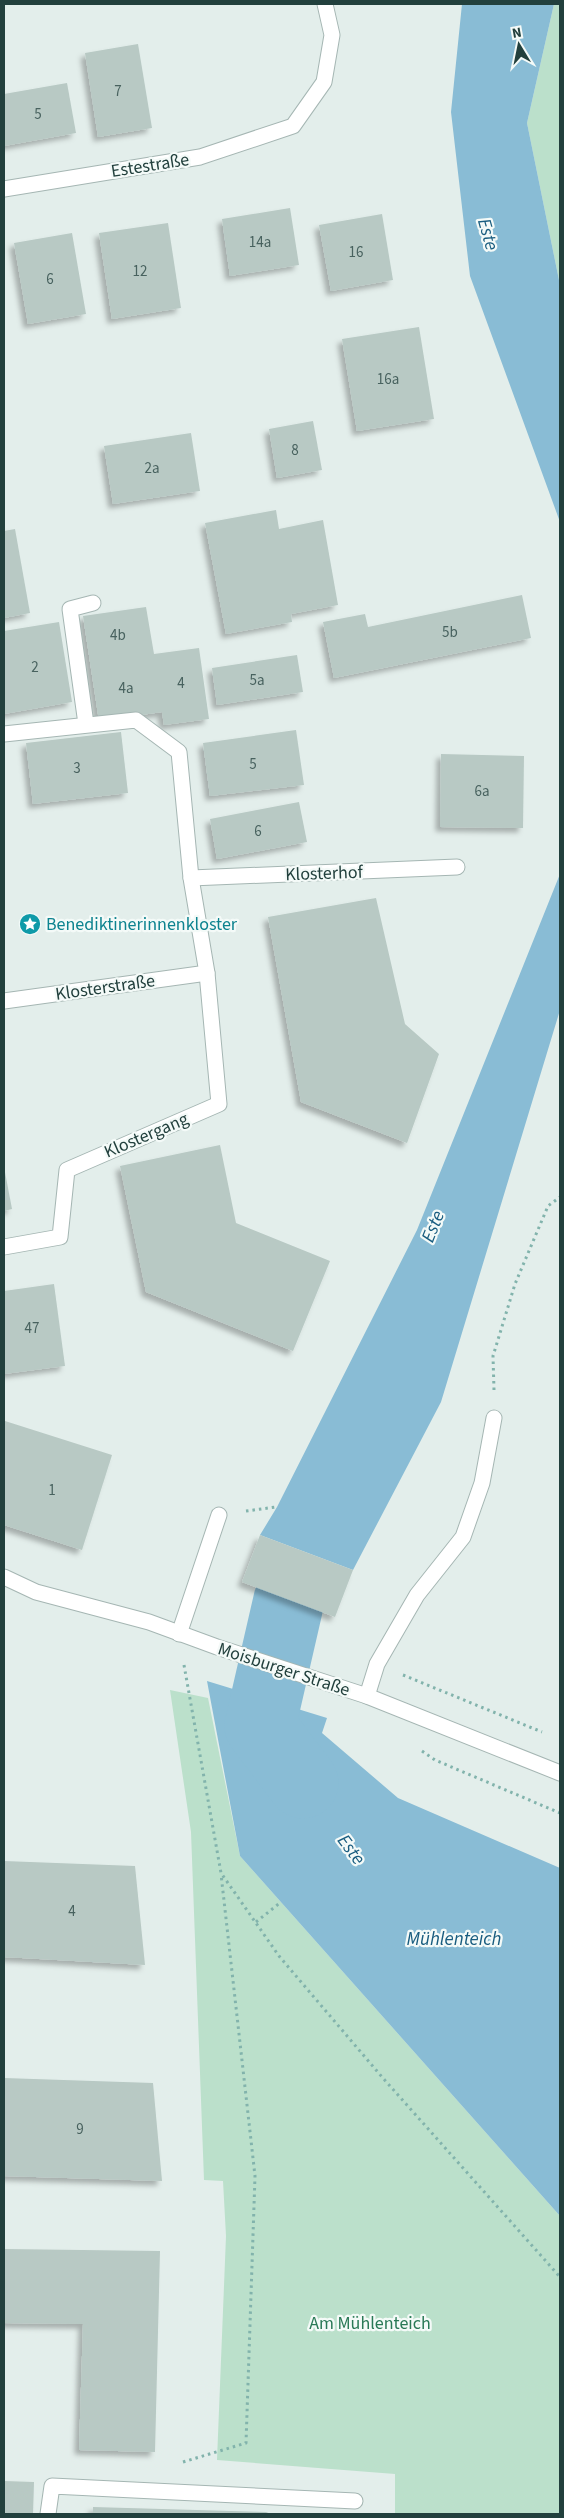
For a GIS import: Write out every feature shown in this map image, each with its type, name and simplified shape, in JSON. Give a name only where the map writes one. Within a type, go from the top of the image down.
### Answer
[{"type":"street","name":"Estestraße","points":[[4,189],[200,157],[293,126],[324,82],[332,35],[325,4]]},
{"type":"street","points":[[86,724],[70,609],[93,603]]},
{"type":"street","points":[[4,734],[136,720],[179,752],[191,878],[207,974]]},
{"type":"street","name":"Klosterhof","points":[[191,878],[457,867]]},
{"type":"street","name":"Klosterstraße","points":[[4,1001],[207,974]]},
{"type":"street","name":"Klostergang","points":[[4,1247],[60,1237],[66,1170],[219,1104],[207,974]]},
{"type":"street","points":[[367,1696],[377,1664],[417,1595],[463,1537],[482,1483],[494,1418]]},
{"type":"street","points":[[178,1634],[219,1515]]},
{"type":"street","name":"Moisburger Straße","points":[[4,1577],[36,1592],[149,1622],[178,1634],[367,1696],[560,1773]]},
{"type":"street","points":[[48,2514],[52,2486],[354,2501]]},
{"type":"path","points":[[494,1418],[493,1356],[515,1284],[548,1206],[560,1197]]},
{"type":"path","points":[[178,1634],[221,1873],[255,2176],[246,2443],[178,2464]]},
{"type":"path","points":[[377,1664],[551,1736]]},
{"type":"path","points":[[221,1873],[279,1956],[382,2077],[560,2277]]},
{"type":"path","points":[[256,1922],[281,1902]]},
{"type":"green space","points":[[554,4],[560,4],[560,285],[527,123]]},
{"type":"green space","name":"Am Mühlenteich","points":[[170,1690],[208,1698],[240,1856],[560,2216],[560,2514],[395,2514],[395,2474],[217,2460],[226,2236],[223,2181],[204,2180],[191,1832]]},
{"type":"water","points":[[462,4],[554,4],[527,123],[560,285],[560,522],[470,276],[451,112]]},
{"type":"water","points":[[560,874],[560,1010],[441,1402],[353,1570],[260,1535],[277,1507],[417,1230]]},
{"type":"water","name":"Mühlenteich","points":[[207,1681],[327,1718],[322,1733],[398,1798],[560,1868],[560,2216],[240,1856]]},
{"type":"building","points":[[138,44],[152,128],[98,137],[85,53]]},
{"type":"building","points":[[67,83],[76,133],[4,146],[4,94]]},
{"type":"building","points":[[290,208],[299,265],[230,276],[222,219]]},
{"type":"building","points":[[382,214],[393,280],[331,291],[319,225]]},
{"type":"building","points":[[168,223],[181,308],[112,319],[99,233]]},
{"type":"building","points":[[72,233],[86,314],[28,324],[14,243]]},
{"type":"building","points":[[419,327],[434,419],[357,431],[342,339]]},
{"type":"building","points":[[313,421],[322,470],[277,478],[269,429]]},
{"type":"building","points":[[191,433],[200,491],[113,504],[104,446]]},
{"type":"building","points":[[276,510],[279,529],[323,520],[338,605],[291,614],[292,622],[226,634],[205,523]]},
{"type":"building","points":[[15,529],[30,613],[4,618],[4,531]]},
{"type":"building","points":[[522,595],[531,638],[334,678],[323,622],[365,614],[368,627]]},
{"type":"building","points":[[146,607],[154,654],[199,648],[209,719],[164,725],[162,712],[99,721],[83,616]]},
{"type":"building","points":[[59,622],[72,702],[4,714],[4,631]]},
{"type":"building","points":[[297,655],[303,692],[217,705],[212,668]]},
{"type":"building","points":[[296,730],[304,785],[210,796],[203,743]]},
{"type":"building","points":[[121,732],[128,793],[33,804],[26,743]]},
{"type":"building","points":[[441,754],[524,756],[523,828],[440,827]]},
{"type":"building","points":[[299,802],[307,842],[217,859],[210,819]]},
{"type":"building","points":[[376,898],[405,1024],[439,1054],[407,1143],[301,1102],[268,917]]},
{"type":"building","points":[[220,1145],[236,1223],[330,1261],[293,1351],[146,1292],[120,1166]]},
{"type":"building","points":[[4,1167],[12,1209],[4,1211]]},
{"type":"building","points":[[54,1284],[65,1366],[4,1374],[4,1291]]},
{"type":"building","points":[[5,1421],[112,1455],[82,1550],[4,1525]]},
{"type":"building","points":[[260,1535],[353,1570],[335,1617],[242,1582]]},
{"type":"building","points":[[4,1861],[135,1866],[145,1965],[4,1957]]},
{"type":"building","points":[[4,2078],[153,2083],[162,2181],[4,2176]]},
{"type":"building","points":[[4,2249],[160,2251],[155,2452],[79,2450],[83,2324],[4,2323]]},
{"type":"building","points":[[4,2481],[34,2482],[33,2514],[4,2514]]},
{"type":"building","points":[[93,2507],[266,2512],[271,2514],[93,2514]]},
{"type":"waterway","name":"Este","points":[[289,1600],[260,1726],[303,1783]]},
{"type":"place","name":"Benediktinerinnenkloster","points":[[30,924]]}]
